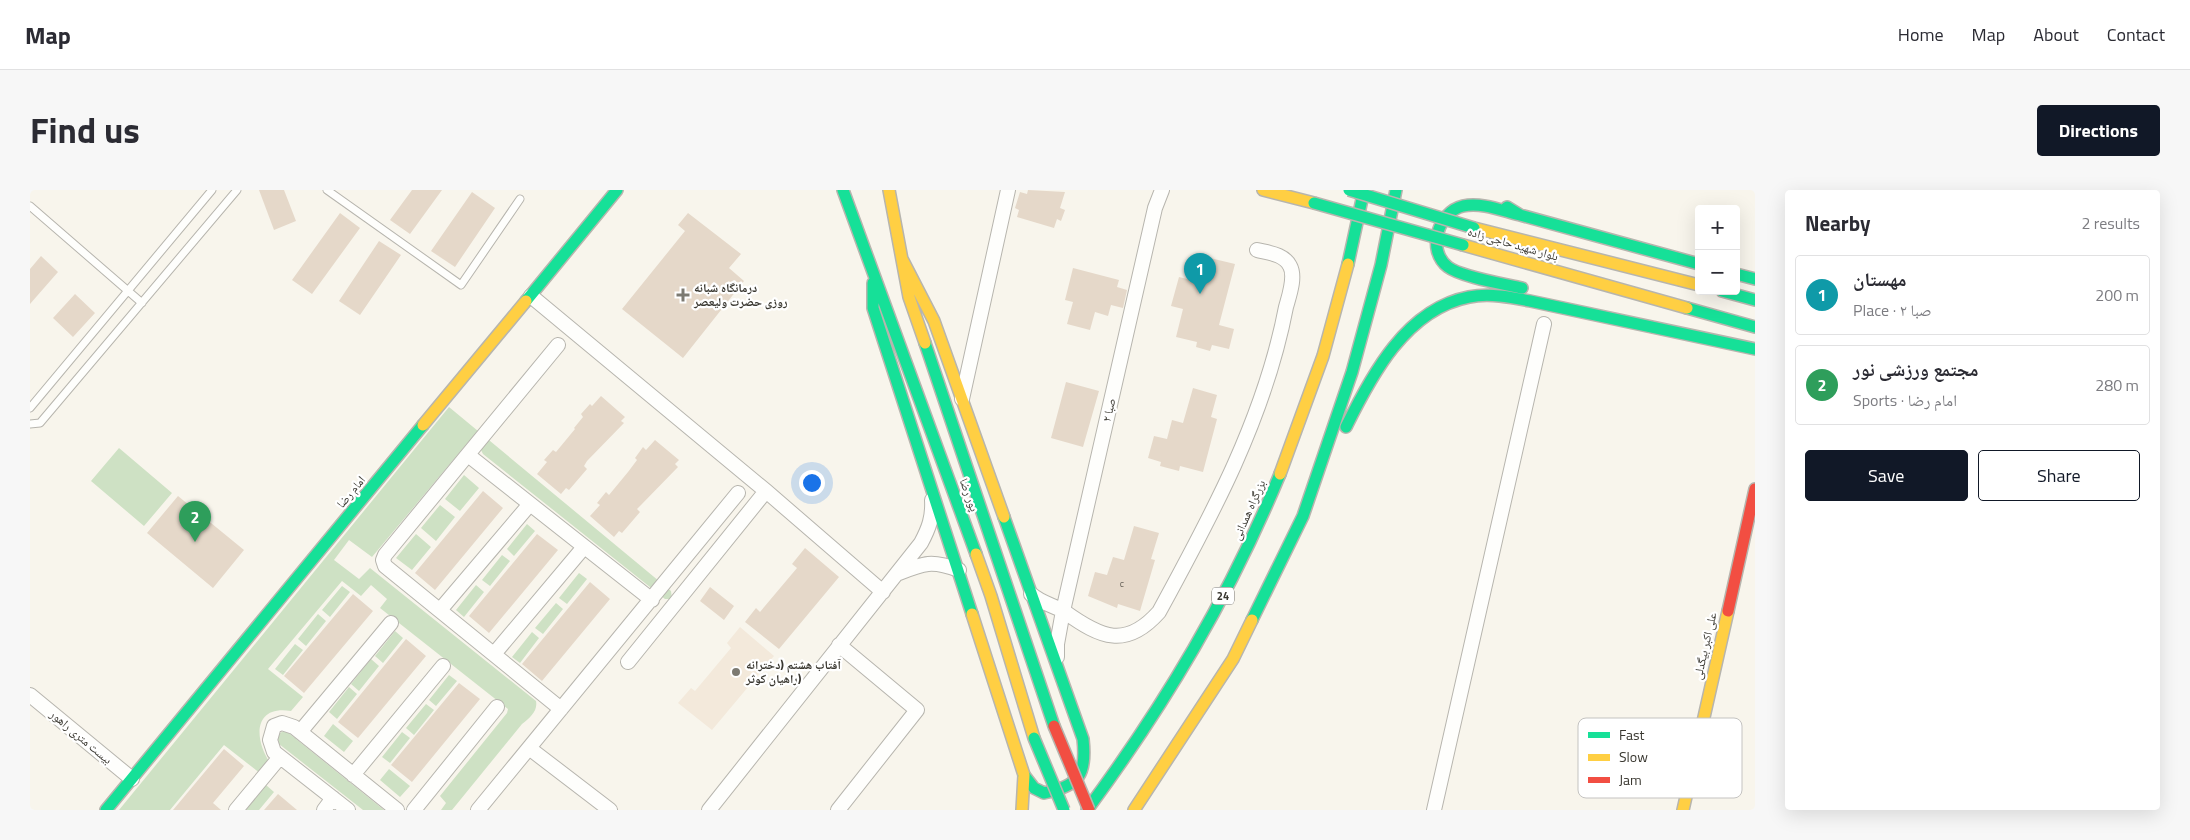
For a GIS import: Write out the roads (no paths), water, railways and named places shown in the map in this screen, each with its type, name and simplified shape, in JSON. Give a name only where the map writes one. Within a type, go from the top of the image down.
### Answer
[{"type":"main road","name":"امام رضا","points":[[106,810],[617,190]]},
{"type":"main road","name":"پور رضا","points":[[843,190],[991,596],[1034,738],[1064,810]]},
{"type":"main road","points":[[848,190],[849,205]]},
{"type":"main road","name":"پور رضا","points":[[889,190],[910,297],[1054,726],[1088,810]]},
{"type":"main road","name":"بلوار شهید حاجی زاده","points":[[1263,190],[1755,327]]},
{"type":"main road","name":"بلوار شهید حاجی زاده","points":[[1350,190],[1474,228],[1695,284]]},
{"type":"main road","name":"بزرگراه همدانی","points":[[1088,810],[1179,675],[1237,569],[1272,494],[1322,362],[1352,253],[1364,190]]},
{"type":"main road","points":[[1303,516],[1352,372],[1382,265],[1396,190]]},
{"type":"main road","points":[[1488,196],[1520,215]]},
{"type":"main road","points":[[1695,263],[1520,215],[1480,206],[1464,205],[1453,209],[1443,219],[1438,230],[1436,243],[1439,256],[1448,268],[1665,327],[1755,349]]},
{"type":"main road","points":[[873,270],[873,308],[1024,775],[1034,788],[1044,793],[1065,790],[1082,773],[1086,756],[1083,739],[934,321],[902,259]]},
{"type":"main road","points":[[1740,275],[1755,279]]},
{"type":"main road","points":[[1737,295],[1755,300]]},
{"type":"main road","points":[[1134,810],[1233,660],[1372,379],[1390,352],[1412,327],[1442,308],[1469,297],[1504,296],[1665,327]]},
{"type":"main road","points":[[1742,346],[1755,354]]},
{"type":"main road","name":"علی اکبر بیگدلی","points":[[1704,718],[1755,489]]},
{"type":"main road","points":[[1022,810],[1024,775]]},
{"type":"street","points":[[962,398],[1008,190]]},
{"type":"street","points":[[1151,190],[1155,208]]},
{"type":"street","name":"صبا ۲","points":[[1057,666],[1057,644],[1063,611],[1155,208],[1162,190]]},
{"type":"street","points":[[1031,594],[1040,602],[1063,611],[1074,620],[1110,635],[1129,636],[1145,628],[1159,612],[1237,462],[1262,398],[1282,328],[1292,280],[1291,267],[1284,258],[1257,250]]},
{"type":"street","points":[[531,296],[766,491],[882,592]]},
{"type":"street","points":[[1434,810],[1544,324]]},
{"type":"street","points":[[558,345],[385,555],[383,560],[385,566],[562,709]]},
{"type":"street","points":[[468,455],[652,600]]},
{"type":"street","points":[[709,810],[898,573],[929,529],[933,514],[932,488]]},
{"type":"street","points":[[628,662],[766,491]]},
{"type":"street","points":[[478,810],[738,493]]},
{"type":"street","points":[[440,610],[530,504]]},
{"type":"street","points":[[494,654],[584,547]]},
{"type":"street","points":[[898,573],[926,562],[942,564],[959,570]]},
{"type":"street","points":[[300,732],[392,623]]},
{"type":"street","points":[[838,810],[917,710],[839,645]]},
{"type":"street","points":[[353,775],[443,666]]},
{"type":"street","name":"بیست متری راهور","points":[[30,695],[132,779]]},
{"type":"street","points":[[414,810],[497,707]]},
{"type":"street","points":[[348,810],[280,757],[270,746],[270,733],[274,726],[282,723],[288,724],[300,732],[397,810]]},
{"type":"street","points":[[529,748],[610,810]]},
{"type":"street","points":[[236,810],[280,757]]},
{"type":"street","points":[[324,810],[333,798]]},
{"type":"lane","points":[[30,408],[212,190]]},
{"type":"lane","points":[[30,424],[40,423],[237,190]]},
{"type":"lane","points":[[327,190],[461,285],[520,199]]},
{"type":"lane","points":[[30,206],[142,303]]},
{"type":"place","name":"مهستان","points":[[1200,294]]},
{"type":"place","name":"درمانگاه شبانه روزی حضرت ولیعصر","points":[[683,295]]},
{"type":"place","name":"مجتمع ورزشی نور","points":[[195,542]]},
{"type":"place","name":"آفتاب هشتم (دخترانه راهیان کوثر)","points":[[736,672]]}]
